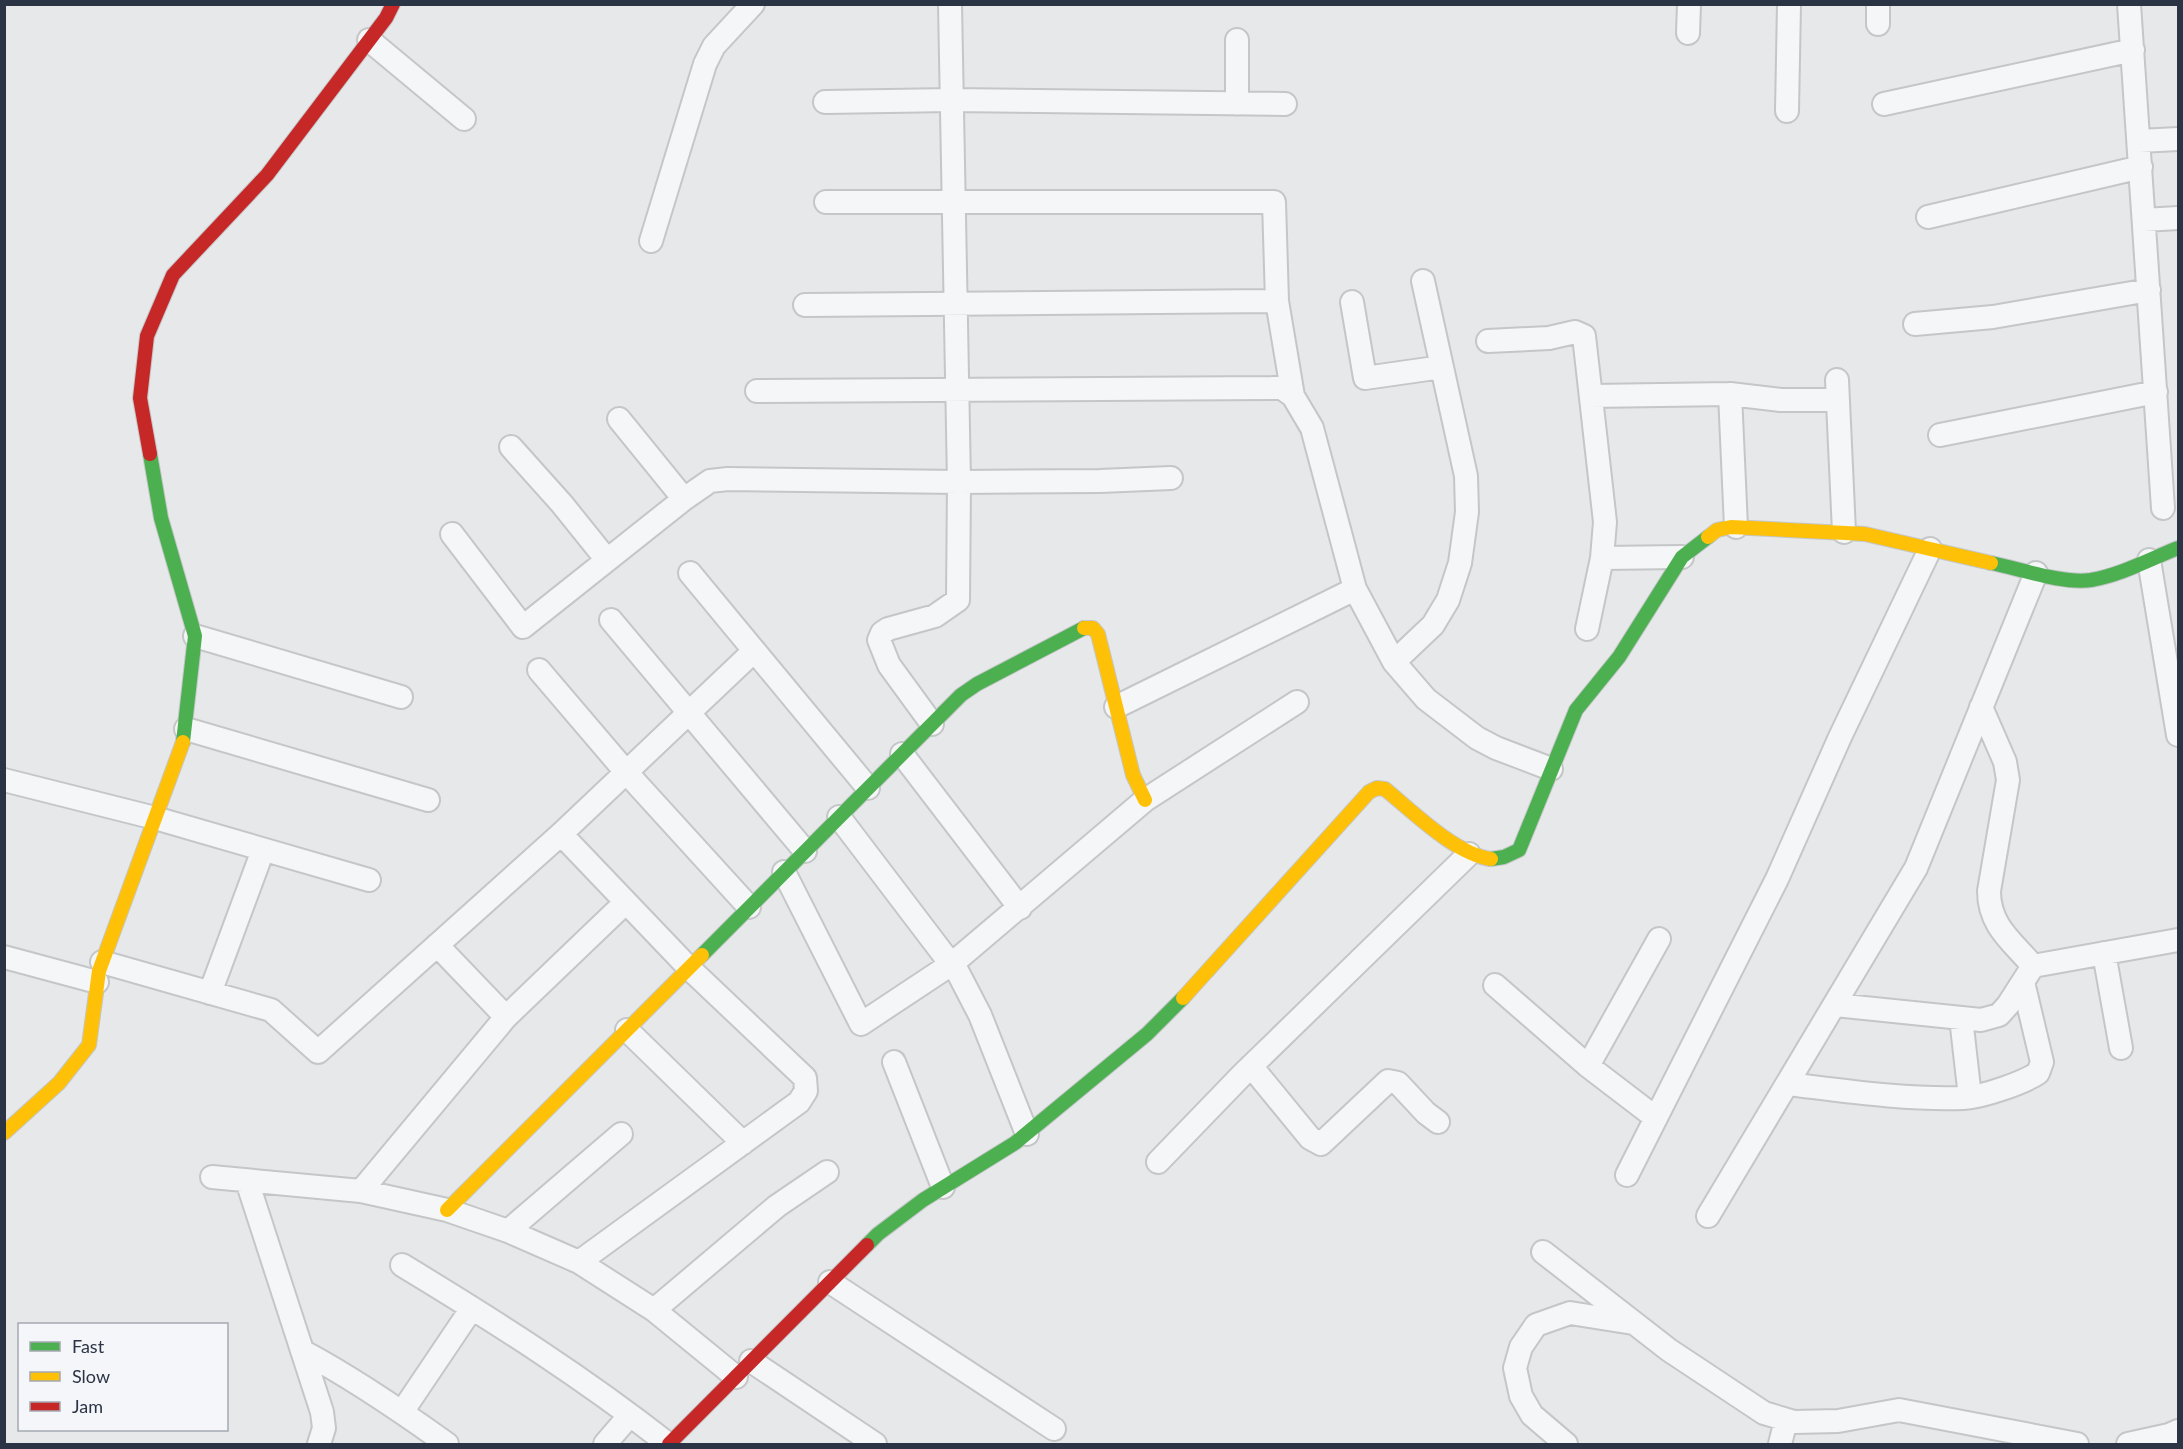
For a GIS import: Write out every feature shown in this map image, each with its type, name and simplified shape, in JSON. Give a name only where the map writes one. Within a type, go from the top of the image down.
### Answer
[{"type":"street","points":[[4,1132],[59,1083],[89,1045],[100,972],[185,737],[195,636],[162,518],[140,398],[147,336],[173,275],[267,175],[369,40],[393,4]]},
{"type":"street","points":[[651,241],[705,64],[714,46],[753,4]]},
{"type":"street","points":[[932,724],[889,665],[879,640],[882,633],[888,629],[935,616],[958,600],[957,389],[950,4]]},
{"type":"street","points":[[1688,33],[1689,4]]},
{"type":"street","points":[[1787,111],[1789,4]]},
{"type":"street","points":[[2129,4],[2163,508]]},
{"type":"street","points":[[369,40],[464,118]]},
{"type":"street","points":[[1237,40],[1237,104]]},
{"type":"street","points":[[1884,104],[2133,50]]},
{"type":"street","points":[[825,102],[951,100],[1285,104]]},
{"type":"street","points":[[2139,141],[2178,139]]},
{"type":"street","points":[[1928,217],[2141,167]]},
{"type":"street","points":[[826,202],[1274,202],[1277,301],[1293,396],[1312,429],[1355,589],[1394,662],[1426,699],[1477,738],[1496,748],[1551,769]]},
{"type":"street","points":[[2144,220],[2178,218]]},
{"type":"street","points":[[1394,662],[1432,626],[1449,600],[1460,563],[1467,513],[1466,476],[1423,281]]},
{"type":"street","points":[[1915,324],[1993,317],[2149,290]]},
{"type":"street","points":[[805,305],[1277,301]]},
{"type":"street","points":[[1352,302],[1365,378],[1442,367]]},
{"type":"street","points":[[1488,341],[1549,338],[1575,332],[1584,336],[1605,522],[1602,558],[1587,629]]},
{"type":"street","points":[[757,391],[1282,387],[1293,396]]},
{"type":"street","points":[[1591,396],[1730,394],[1781,400],[1838,390],[1844,532]]},
{"type":"street","points":[[1940,435],[2156,392]]},
{"type":"street","points":[[1730,394],[1736,527]]},
{"type":"street","points":[[619,419],[684,499]]},
{"type":"street","points":[[511,447],[562,504],[607,560]]},
{"type":"street","points":[[452,534],[523,627],[684,499],[710,481],[728,479],[958,482],[1171,478]]},
{"type":"street","points":[[402,1265],[472,1308],[630,1415],[668,1444],[878,1234],[923,1200],[1016,1143],[1147,1034],[1207,973],[1370,792],[1377,788],[1385,789],[1470,854],[1486,859],[1508,857],[1519,850],[1576,710],[1619,657],[1682,557],[1717,530],[1736,527],[1864,534],[2064,579],[2089,580],[2112,575],[2178,548]]},
{"type":"street","points":[[1627,1175],[1777,879],[1840,737],[1930,549]]},
{"type":"street","points":[[1602,558],[1682,557]]},
{"type":"street","points":[[2149,560],[2178,735]]},
{"type":"street","points":[[690,573],[868,788]]},
{"type":"street","points":[[1708,1216],[1916,868],[2036,573]]},
{"type":"street","points":[[1116,707],[1355,589]]},
{"type":"street","points":[[611,620],[805,851]]},
{"type":"street","points":[[447,1210],[839,816],[961,695],[977,684],[1086,627],[1094,628],[1098,634],[1133,775],[1145,800]]},
{"type":"street","points":[[195,636],[401,697]]},
{"type":"street","points":[[4,957],[210,993],[272,1010],[318,1052],[561,834],[754,651]]},
{"type":"street","points":[[539,670],[626,772],[749,907]]},
{"type":"street","points":[[784,872],[861,1024],[953,963],[1145,800],[1297,702]]},
{"type":"street","points":[[1788,1084],[1885,1095],[1970,1097],[2017,1084],[2038,1073],[2043,1062],[2028,974],[1996,924],[1989,908],[1989,891],[2008,780],[2005,762],[1981,707]]},
{"type":"street","points":[[186,729],[428,800]]},
{"type":"street","points":[[902,754],[1020,908]]},
{"type":"street","points":[[4,780],[155,818],[369,880]]},
{"type":"street","points":[[839,816],[947,959],[953,963],[980,1015],[1027,1134]]},
{"type":"street","points":[[561,834],[689,968],[805,1078],[806,1091],[799,1102],[579,1262]]},
{"type":"street","points":[[210,993],[263,850]]},
{"type":"street","points":[[1158,1162],[1251,1066],[1470,854]]},
{"type":"street","points":[[361,1191],[506,1017],[626,902]]},
{"type":"street","points":[[1588,1066],[1659,939]]},
{"type":"street","points":[[1835,1005],[1981,1020],[1999,1015],[2028,974],[2104,953],[2178,940]]},
{"type":"street","points":[[438,945],[506,1017]]},
{"type":"street","points":[[2104,953],[2121,1048]]},
{"type":"street","points":[[1495,986],[1588,1066],[1656,1118]]},
{"type":"street","points":[[1961,1018],[1970,1097]]},
{"type":"street","points":[[627,1030],[743,1143]]},
{"type":"street","points":[[894,1062],[944,1187]]},
{"type":"street","points":[[1251,1066],[1310,1138],[1321,1144],[1388,1081],[1398,1083],[1426,1113],[1438,1122]]},
{"type":"street","points":[[508,1231],[621,1134]]},
{"type":"street","points":[[654,1310],[777,1206],[827,1172]]},
{"type":"street","points":[[212,1178],[361,1191],[447,1210],[508,1231],[579,1262],[744,1369],[874,1444]]},
{"type":"street","points":[[247,1181],[322,1412],[324,1428],[319,1444]]},
{"type":"street","points":[[1543,1252],[1669,1350],[1764,1413],[1794,1422],[1838,1420],[1899,1410],[2077,1444]]},
{"type":"street","points":[[830,1282],[1054,1429]]},
{"type":"street","points":[[402,1412],[472,1308]]},
{"type":"street","points":[[1566,1444],[1532,1415],[1521,1396],[1515,1368],[1521,1347],[1536,1325],[1570,1313],[1634,1323]]},
{"type":"street","points":[[302,1351],[335,1368],[447,1444]]},
{"type":"street","points":[[605,1444],[630,1415]]},
{"type":"street","points":[[1780,1444],[1786,1420]]},
{"type":"street","points":[[2128,1444],[2169,1436],[2178,1431]]},
{"type":"traffic: fast","points":[[150,454],[161,518],[195,636],[183,742]]},
{"type":"traffic: fast","points":[[1491,859],[1504,857],[1519,850],[1576,710],[1619,657],[1682,557],[1708,537]]},
{"type":"traffic: fast","points":[[1991,563],[2055,578],[2080,581],[2102,578],[2124,571],[2178,548]]},
{"type":"traffic: fast","points":[[702,955],[961,695],[977,684],[1084,628]]},
{"type":"traffic: fast","points":[[867,1245],[923,1200],[1015,1143],[1147,1034],[1183,998]]},
{"type":"traffic: slow","points":[[1708,537],[1717,530],[1731,527],[1865,534],[1991,563]]},
{"type":"traffic: slow","points":[[1084,628],[1093,628],[1098,634],[1133,775],[1145,800]]},
{"type":"traffic: slow","points":[[4,1133],[59,1083],[89,1045],[99,971],[183,742]]},
{"type":"traffic: slow","points":[[1183,998],[1369,792],[1377,788],[1385,789],[1449,841],[1478,856],[1491,859]]},
{"type":"traffic: slow","points":[[447,1210],[702,955]]},
{"type":"traffic: jam","points":[[150,454],[140,398],[147,336],[173,275],[267,175],[386,18],[393,4]]},
{"type":"traffic: jam","points":[[669,1444],[867,1245]]}]
